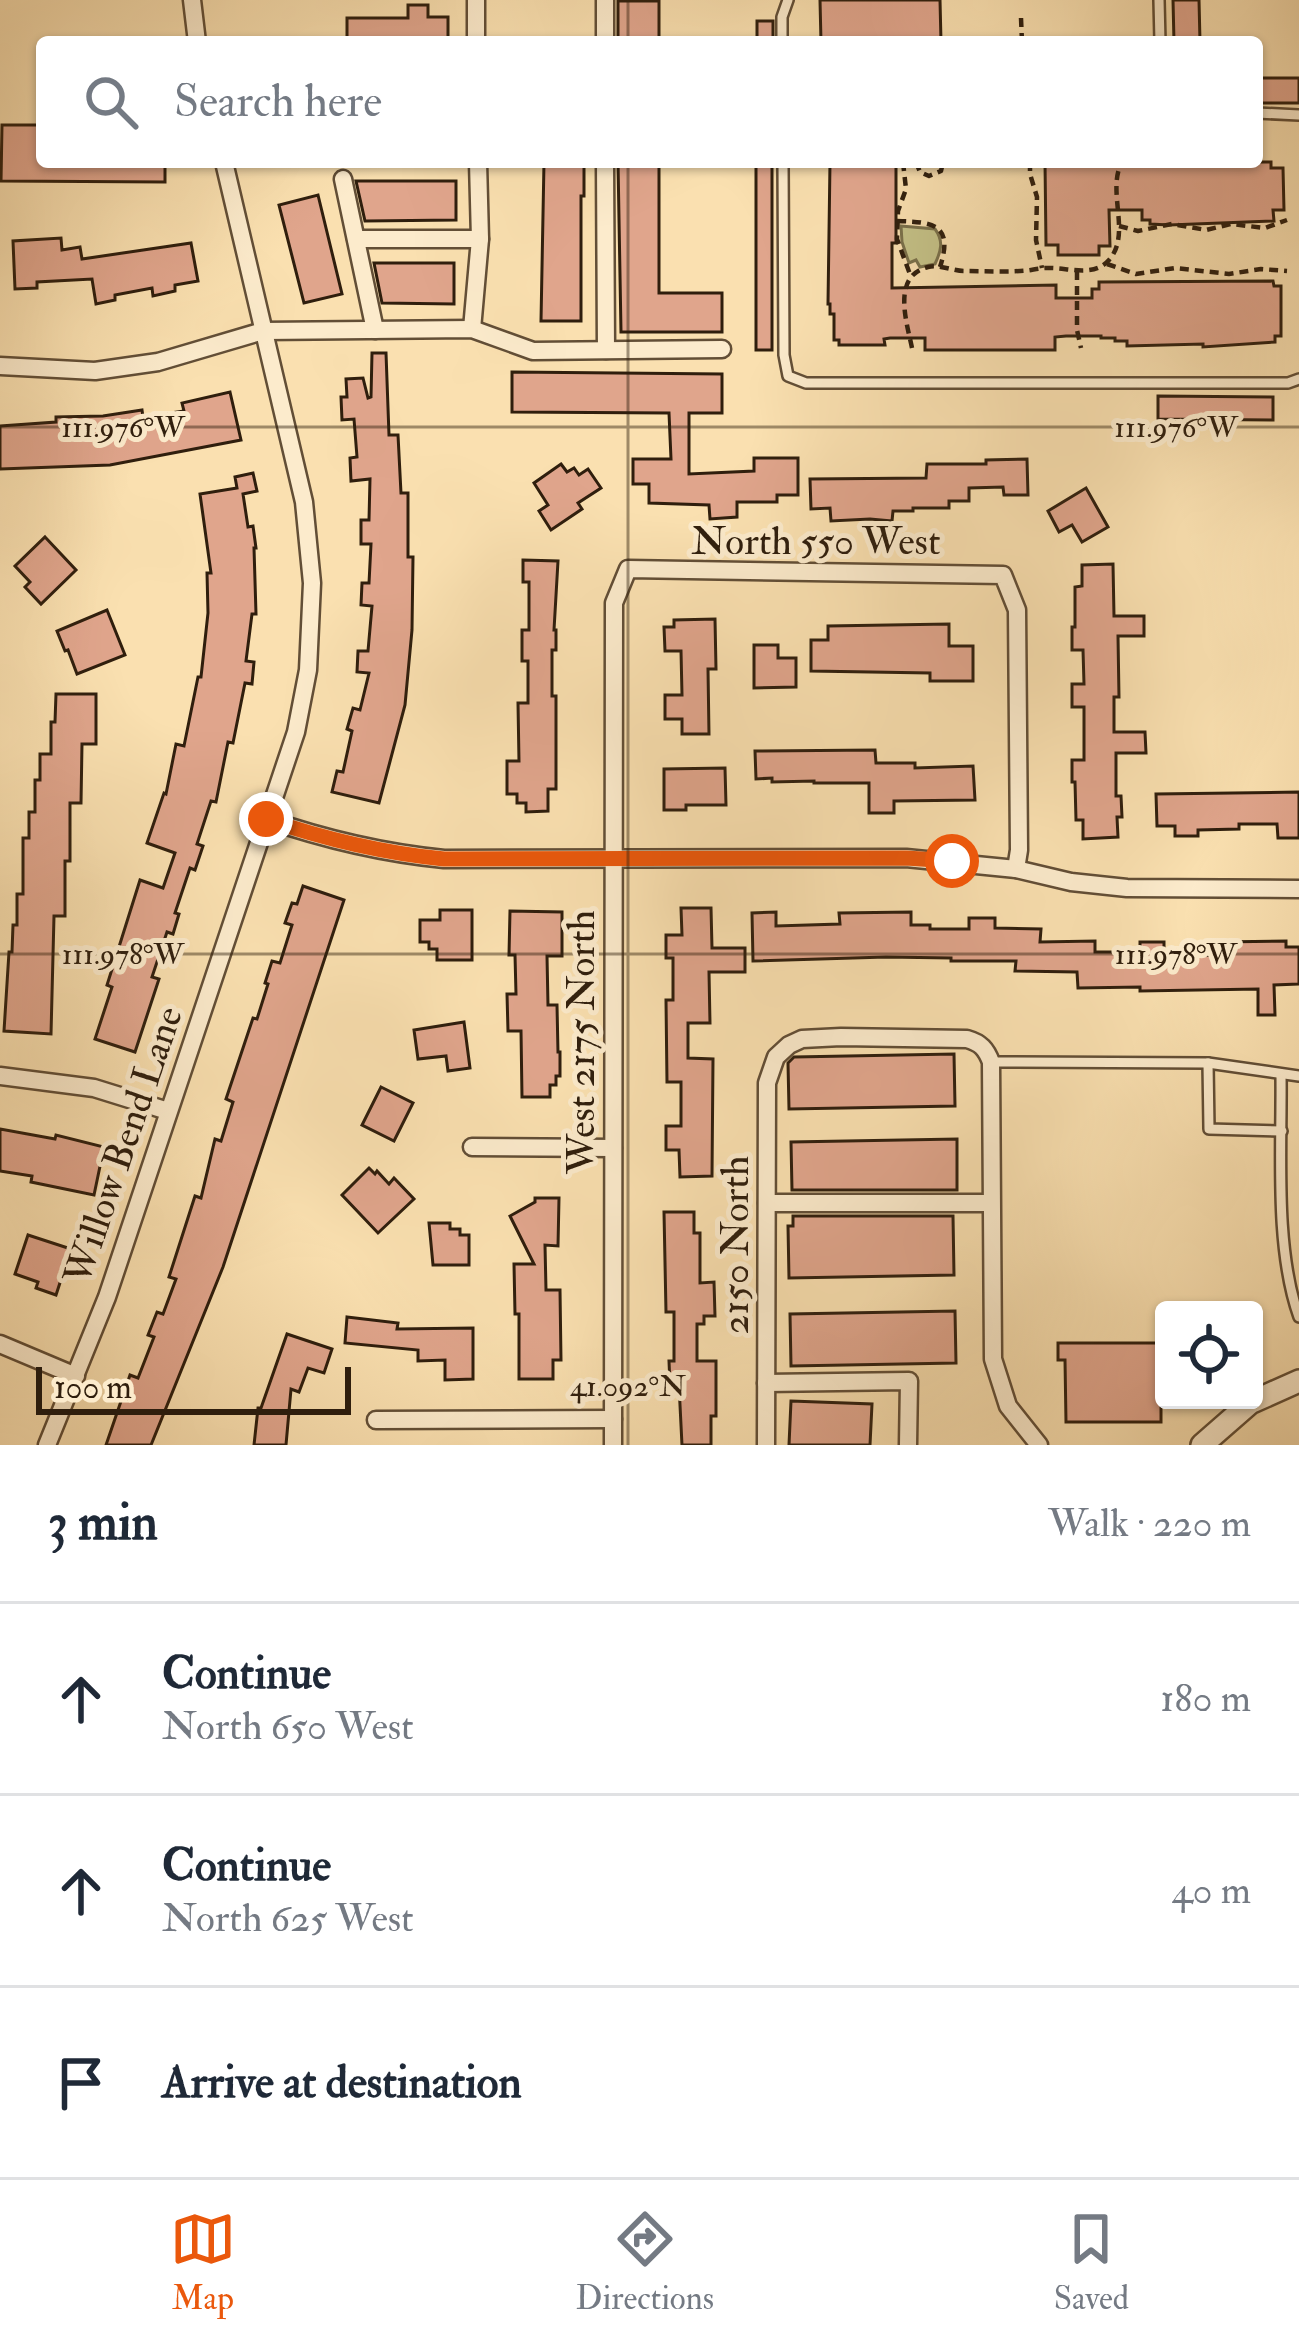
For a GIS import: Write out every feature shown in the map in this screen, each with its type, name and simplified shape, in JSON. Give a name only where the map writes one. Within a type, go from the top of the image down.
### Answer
[{"type":"street","points":[[192,0],[196,36]]},
{"type":"street","points":[[476,0],[476,36]]},
{"type":"street","points":[[604,0],[605,36]]},
{"type":"street","name":"Willow Bend Lane","points":[[47,1445],[107,1297],[296,731],[308,670],[312,584],[304,502],[225,168]]},
{"type":"street","points":[[472,329],[480,239],[478,168]]},
{"type":"street","points":[[605,168],[606,350]]},
{"type":"street","points":[[343,179],[375,330]]},
{"type":"street","points":[[356,238],[480,239]]},
{"type":"street","points":[[0,366],[95,371],[158,362],[263,331],[472,329],[532,351],[722,349]]},
{"type":"street","name":"North 550 West","points":[[628,569],[1003,575],[1017,610],[1016,869]]},
{"type":"street","name":"West 2175 North","points":[[613,1445],[614,603],[628,569]]},
{"type":"street","points":[[266,819],[399,854],[444,859],[906,858],[1016,869],[1126,888],[1299,889]]},
{"type":"street","name":"2150 North","points":[[766,1445],[767,1083],[776,1057],[782,1049],[812,1037],[958,1039],[981,1045],[991,1062]]},
{"type":"street","points":[[991,1062],[993,1359],[1008,1406],[1040,1445]]},
{"type":"street","points":[[0,1076],[94,1088],[168,1111]]},
{"type":"street","points":[[472,1147],[613,1148]]},
{"type":"street","points":[[767,1203],[991,1203]]},
{"type":"street","points":[[0,1344],[76,1376]]},
{"type":"street","points":[[766,1383],[909,1381],[908,1445]]},
{"type":"street","points":[[1202,1445],[1250,1402],[1299,1381]]},
{"type":"street","points":[[376,1420],[613,1419]]},
{"type":"lane","points":[[782,36],[788,0]]},
{"type":"lane","points":[[1159,0],[1160,36]]},
{"type":"lane","points":[[1263,113],[1299,115]]},
{"type":"lane","points":[[783,168],[788,376],[806,383],[1288,383],[1299,379]]},
{"type":"lane","points":[[991,1062],[1208,1063],[1299,1076]]},
{"type":"lane","points":[[1208,1063],[1209,1129],[1282,1131]]},
{"type":"lane","points":[[1281,1074],[1282,1208],[1290,1291],[1299,1317]]},
{"type":"lane","points":[[1282,1208],[1299,1207]]},
{"type":"path","points":[[1022,18],[1022,36]]},
{"type":"path","points":[[904,168],[906,189],[897,221],[899,251],[910,277],[904,306],[912,348]]},
{"type":"path","points":[[1030,168],[1042,268]]},
{"type":"path","points":[[1107,264],[1115,250],[1119,168]]},
{"type":"path","points":[[1118,225],[1138,231],[1180,224],[1206,230],[1231,224],[1265,228],[1287,220]]},
{"type":"path","points":[[897,221],[939,228],[945,238],[940,267]]},
{"type":"path","points":[[910,277],[927,267],[1077,271],[1107,264],[1136,274],[1175,268],[1229,274],[1261,268],[1287,271]]},
{"type":"path","points":[[1077,271],[1081,348]]},
{"type":"shaded area","points":[[901,226],[935,229],[941,246],[935,264],[909,263]]},
{"type":"building","points":[[820,0],[940,0],[941,36],[821,36]]},
{"type":"building","points":[[1173,0],[1199,0],[1200,36],[1174,36]]},
{"type":"building","points":[[618,1],[659,1],[659,36],[618,36]]},
{"type":"building","points":[[408,5],[428,5],[428,17],[448,17],[448,36],[347,36],[347,18],[408,18]]},
{"type":"building","points":[[757,21],[773,21],[773,36],[757,36]]},
{"type":"building","points":[[1263,78],[1299,78],[1299,103],[1263,103]]},
{"type":"building","points":[[2,125],[36,125],[36,168],[165,168],[165,182],[1,181]]},
{"type":"building","points":[[1263,162],[1271,162],[1271,168],[1283,168],[1284,210],[1273,210],[1274,221],[1150,224],[1142,220],[1142,210],[1109,210],[1110,246],[1099,246],[1099,255],[1058,255],[1058,245],[1046,245],[1045,168],[1263,168]]},
{"type":"building","points":[[544,168],[584,168],[581,321],[541,321]]},
{"type":"building","points":[[618,168],[659,168],[659,293],[722,293],[722,332],[621,332]]},
{"type":"building","points":[[756,168],[772,168],[772,350],[756,350]]},
{"type":"building","points":[[830,168],[896,168],[892,288],[1056,285],[1056,298],[1092,298],[1092,289],[1099,289],[1099,282],[1273,281],[1274,286],[1281,286],[1281,336],[1275,336],[1275,342],[1203,347],[1127,346],[1127,341],[1101,336],[1055,337],[1055,350],[925,350],[925,338],[884,339],[885,345],[839,345],[828,304]]},
{"type":"building","points":[[356,181],[456,181],[456,220],[365,221]]},
{"type":"building","points":[[318,195],[342,294],[304,303],[279,205]]},
{"type":"building","points":[[61,238],[62,250],[80,247],[82,259],[191,243],[198,281],[153,296],[152,288],[96,304],[92,279],[37,282],[37,288],[15,289],[13,241]]},
{"type":"building","points":[[374,263],[454,263],[454,304],[382,303]]},
{"type":"building","points":[[372,353],[386,353],[389,435],[398,435],[401,493],[408,493],[408,557],[413,557],[405,705],[379,803],[332,792],[337,771],[343,772],[353,708],[360,710],[369,673],[357,672],[358,651],[368,651],[372,606],[361,605],[362,583],[369,583],[371,544],[361,544],[361,520],[369,520],[370,479],[351,481],[350,458],[357,457],[354,419],[342,420],[341,397],[347,397],[346,379],[363,378],[371,397]]},
{"type":"building","points":[[512,372],[722,374],[722,413],[689,413],[689,474],[754,471],[754,458],[798,458],[798,495],[777,495],[777,502],[737,502],[737,517],[710,519],[709,505],[649,503],[649,484],[633,484],[633,459],[671,459],[669,413],[512,412]]},
{"type":"building","points":[[230,392],[241,440],[110,465],[0,469],[0,426],[56,422],[56,417],[142,410],[143,417],[184,411],[182,403]]},
{"type":"building","points":[[1158,396],[1273,397],[1273,420],[1158,419]]},
{"type":"building","points":[[1027,459],[1028,495],[1004,495],[1003,487],[969,488],[969,501],[949,501],[949,508],[893,511],[892,521],[831,521],[830,508],[811,509],[810,479],[926,478],[927,464]]},
{"type":"building","points":[[561,464],[567,472],[574,468],[579,475],[588,469],[601,488],[578,503],[582,509],[551,530],[539,511],[548,505],[534,483]]},
{"type":"building","points":[[253,473],[257,491],[243,494],[256,548],[256,614],[252,614],[246,661],[254,662],[252,684],[245,683],[216,802],[211,801],[197,844],[203,846],[195,870],[190,868],[173,934],[167,932],[152,977],[159,979],[135,1052],[95,1039],[140,880],[163,888],[175,853],[147,843],[166,794],[176,744],[184,746],[201,677],[207,573],[211,573],[200,494],[237,488],[235,477]]},
{"type":"building","points":[[1086,488],[1108,527],[1082,542],[1072,525],[1059,532],[1048,511]]},
{"type":"building","points":[[45,537],[76,570],[41,604],[25,587],[30,582],[15,566]]},
{"type":"building","points":[[523,560],[558,561],[556,650],[552,650],[556,789],[548,789],[548,811],[526,812],[526,803],[517,803],[517,794],[507,794],[507,761],[519,761],[518,703],[528,703],[522,630],[529,630],[529,582],[523,582]]},
{"type":"building","points":[[1113,564],[1114,616],[1144,616],[1144,636],[1118,636],[1114,732],[1145,732],[1146,753],[1116,753],[1116,796],[1121,796],[1122,817],[1117,817],[1118,837],[1083,839],[1083,820],[1076,820],[1072,782],[1072,760],[1084,760],[1084,707],[1072,707],[1072,684],[1084,684],[1083,650],[1072,650],[1075,587],[1082,586],[1082,565]]},
{"type":"building","points":[[107,610],[125,655],[77,674],[57,631]]},
{"type":"building","points":[[715,619],[716,669],[708,669],[709,734],[682,734],[682,719],[665,719],[665,695],[682,695],[681,651],[665,651],[664,627],[674,627],[674,620]]},
{"type":"building","points":[[949,624],[949,646],[973,646],[973,681],[930,681],[930,673],[811,671],[811,640],[828,640],[828,626]]},
{"type":"building","points":[[754,645],[778,645],[778,658],[796,658],[796,687],[754,688]]},
{"type":"building","points":[[56,694],[96,694],[96,744],[82,744],[81,803],[70,803],[65,916],[54,916],[51,1034],[4,1031],[17,894],[23,894],[23,838],[29,838],[29,812],[35,812],[40,754],[51,754]]},
{"type":"building","points":[[875,750],[876,763],[915,763],[915,768],[973,766],[975,800],[894,801],[894,813],[869,813],[869,783],[756,779],[755,751]]},
{"type":"building","points":[[725,768],[726,805],[664,810],[664,769]]},
{"type":"building","points":[[1299,792],[1299,838],[1278,838],[1277,824],[1198,830],[1198,836],[1175,836],[1175,826],[1157,826],[1156,794]]},
{"type":"building","points":[[303,886],[344,900],[223,1267],[151,1445],[106,1445],[130,1375],[138,1378],[154,1337],[148,1335],[157,1312],[163,1314],[176,1279],[169,1277],[195,1196],[201,1198],[215,1139],[221,1141],[233,1102],[226,1099],[253,1018],[257,1019],[272,961],[280,963],[292,925],[285,923],[292,903],[297,904]]},
{"type":"building","points":[[681,908],[711,908],[712,948],[745,948],[745,972],[709,972],[710,1023],[688,1023],[688,1058],[713,1059],[712,1176],[680,1177],[679,1150],[666,1150],[666,1126],[681,1126],[681,1082],[667,1082],[666,1000],[673,1000],[673,958],[666,958],[666,935],[682,935]]},
{"type":"building","points":[[440,910],[472,910],[472,960],[437,960],[437,949],[420,942],[420,920],[440,920]]},
{"type":"building","points":[[510,911],[562,912],[562,956],[547,956],[548,1005],[557,1005],[560,1052],[560,1076],[556,1076],[556,1085],[550,1085],[550,1097],[522,1097],[521,1031],[508,1031],[507,994],[516,994],[515,955],[509,955]]},
{"type":"building","points":[[776,912],[776,926],[840,924],[839,913],[911,912],[911,925],[930,925],[930,929],[969,929],[969,918],[995,918],[995,928],[1041,929],[1040,942],[1095,941],[1095,952],[1140,952],[1140,942],[1164,942],[1164,953],[1219,956],[1219,942],[1286,941],[1286,947],[1299,947],[1299,984],[1274,985],[1275,1015],[1258,1015],[1258,989],[1078,988],[1077,972],[1015,971],[1016,961],[886,957],[753,961],[752,913]]},
{"type":"building","points":[[464,1022],[470,1068],[448,1071],[446,1056],[418,1059],[414,1030]]},
{"type":"building","points":[[954,1054],[955,1106],[789,1109],[788,1063],[794,1057]]},
{"type":"building","points":[[381,1087],[413,1103],[394,1141],[362,1125]]},
{"type":"building","points":[[0,1129],[55,1139],[56,1135],[104,1147],[94,1195],[0,1171]]},
{"type":"building","points":[[957,1139],[957,1190],[792,1190],[791,1142]]},
{"type":"building","points":[[369,1168],[389,1184],[394,1178],[414,1199],[378,1233],[342,1195]]},
{"type":"building","points":[[535,1198],[559,1198],[558,1246],[545,1245],[546,1290],[560,1290],[561,1360],[553,1360],[553,1379],[519,1379],[514,1264],[534,1264],[510,1216]]},
{"type":"building","points":[[664,1212],[694,1212],[694,1233],[700,1233],[700,1283],[714,1282],[715,1316],[704,1316],[704,1324],[697,1324],[697,1361],[716,1361],[711,1445],[682,1445],[679,1385],[670,1385],[674,1312],[666,1312]]},
{"type":"building","points":[[793,1216],[953,1216],[954,1275],[789,1278],[788,1226],[793,1226]]},
{"type":"building","points":[[429,1223],[450,1223],[450,1229],[469,1235],[469,1265],[433,1265]]},
{"type":"building","points":[[28,1235],[71,1249],[56,1295],[15,1274]]},
{"type":"building","points":[[955,1311],[956,1363],[791,1366],[790,1314]]},
{"type":"building","points":[[347,1317],[398,1323],[397,1329],[473,1328],[473,1379],[445,1380],[445,1360],[418,1361],[418,1350],[345,1343]]},
{"type":"building","points":[[287,1334],[332,1349],[324,1373],[308,1368],[299,1392],[291,1389],[286,1445],[254,1445],[258,1408]]},
{"type":"building","points":[[1058,1343],[1155,1343],[1155,1409],[1161,1409],[1161,1422],[1066,1422],[1065,1360],[1058,1360]]},
{"type":"building","points":[[791,1401],[872,1404],[870,1445],[789,1445]]},
{"type":"route","points":[[266,819],[359,846],[444,859],[952,861]]}]
